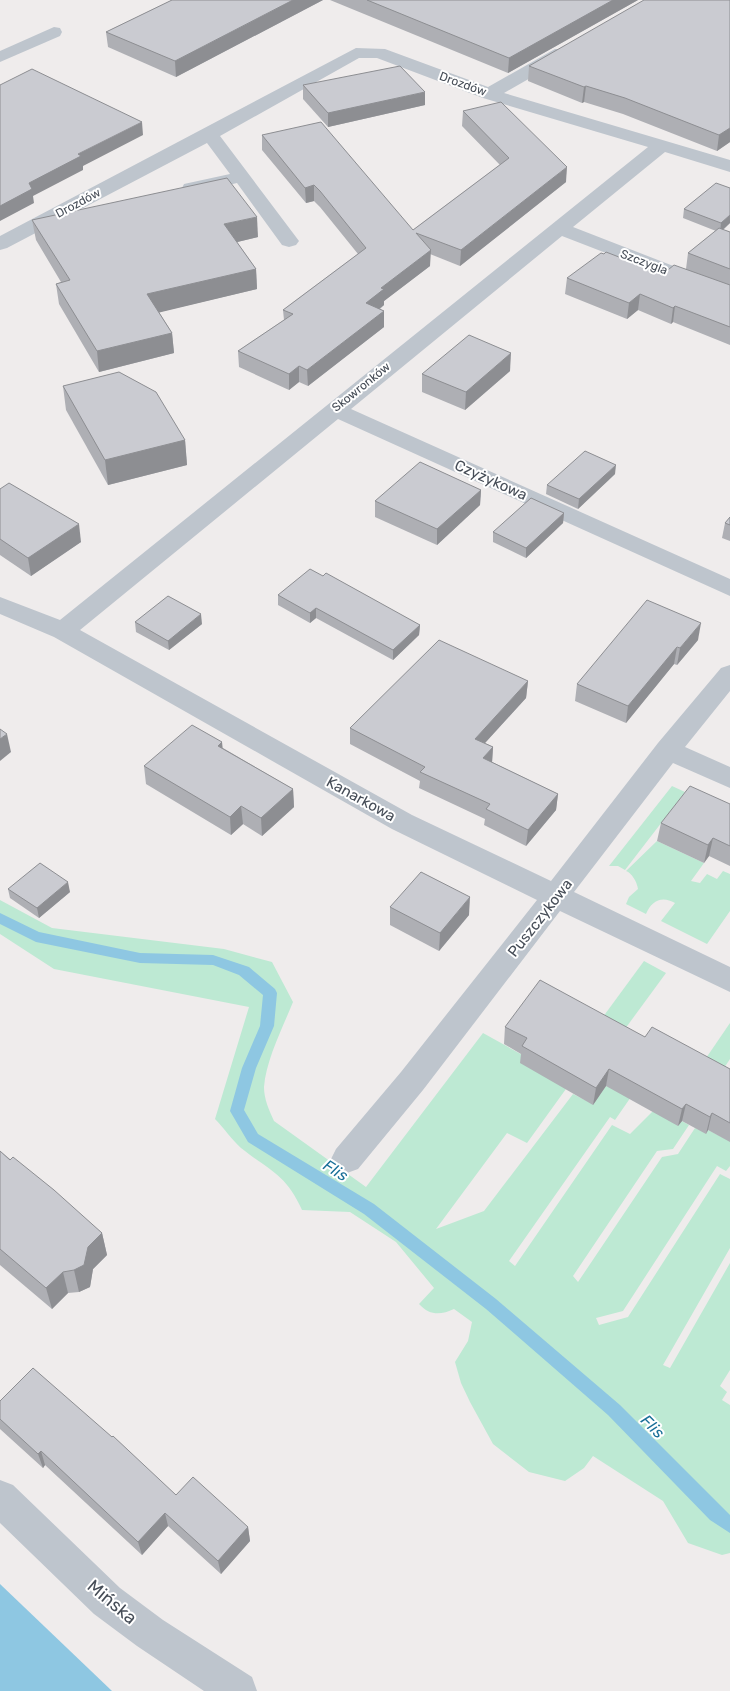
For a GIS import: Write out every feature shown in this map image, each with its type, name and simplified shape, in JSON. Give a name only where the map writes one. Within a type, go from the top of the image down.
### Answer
[{"type":"street","points":[[0,58],[54,32]]},
{"type":"street","points":[[489,94],[576,44]]},
{"type":"street","name":"Drozdów","points":[[0,244],[210,134],[356,53],[379,53],[489,94],[730,166]]},
{"type":"street","points":[[210,134],[289,241]]},
{"type":"street","name":"Skowronków","points":[[63,631],[334,409],[661,146]]},
{"type":"street","points":[[175,191],[241,177]]},
{"type":"street","points":[[69,208],[118,203]]},
{"type":"street","name":"Szczygla","points":[[558,228],[730,296]]},
{"type":"street","name":"Czyżykowa","points":[[334,409],[730,588]]},
{"type":"street","name":"Kanarkowa","points":[[0,605],[63,631],[402,822],[730,980]]},
{"type":"street","name":"Puszczykowa","points":[[346,1160],[388,1112],[556,897],[667,750],[730,674]]},
{"type":"street","points":[[667,750],[730,778]]},
{"type":"street","name":"Mińska","points":[[0,1498],[107,1601],[150,1633],[238,1691]]},
{"type":"green space","points":[[672,786],[685,792],[625,870],[618,866],[609,866]]},
{"type":"green space","points":[[657,841],[704,863],[691,881],[700,883],[707,874],[717,879],[723,871],[730,874],[730,911],[707,944],[661,921],[675,903],[666,900],[658,901],[648,909],[646,914],[626,904],[629,897],[638,889],[634,878],[626,871]]},
{"type":"green space","points":[[0,900],[52,928],[224,949],[272,962],[293,1002],[265,1077],[264,1091],[270,1113],[274,1121],[366,1187],[483,1033],[571,1082],[527,1143],[507,1133],[436,1229],[484,1211],[573,1094],[593,1104],[606,1086],[633,1094],[615,1120],[610,1117],[509,1261],[515,1266],[612,1125],[630,1134],[657,1107],[689,1125],[673,1149],[657,1151],[573,1276],[578,1282],[662,1157],[678,1154],[695,1128],[706,1133],[708,1130],[730,1141],[730,1166],[726,1171],[717,1166],[623,1311],[596,1318],[599,1325],[628,1317],[720,1174],[730,1179],[730,1248],[663,1365],[670,1368],[730,1263],[730,1370],[720,1386],[727,1392],[722,1400],[730,1405],[730,1553],[722,1555],[688,1543],[663,1501],[593,1456],[584,1468],[565,1481],[529,1472],[493,1444],[461,1383],[455,1362],[468,1341],[472,1322],[454,1309],[436,1313],[423,1308],[419,1304],[434,1288],[396,1242],[350,1212],[302,1210],[290,1188],[269,1168],[241,1148],[215,1119],[249,1007],[54,969],[0,934]]},
{"type":"green space","points":[[644,961],[666,973],[622,1033],[600,1021]]},
{"type":"green space","points":[[730,1023],[730,1059],[720,1074],[702,1064]]},
{"type":"water","points":[[0,1584],[112,1691],[0,1691]]},
{"type":"building","points":[[172,0],[293,0],[175,61],[106,32]]},
{"type":"building","points":[[367,0],[613,0],[509,58]]},
{"type":"building","points":[[644,0],[730,0],[730,128],[719,135],[625,98],[584,87],[529,66]]},
{"type":"building","points":[[400,66],[425,92],[328,113],[303,85]]},
{"type":"building","points":[[32,69],[142,122],[78,154],[81,156],[29,183],[32,189],[0,206],[0,85]]},
{"type":"building","points":[[501,102],[567,167],[461,250],[416,233],[431,250],[381,288],[384,289],[366,303],[384,311],[307,370],[299,366],[289,374],[238,351],[293,314],[283,310],[366,248],[320,191],[314,185],[305,188],[262,135],[321,122],[413,230],[509,158],[463,111]]},
{"type":"building","points":[[227,178],[257,217],[224,224],[256,269],[147,294],[172,333],[97,351],[56,284],[70,280],[32,220]]},
{"type":"building","points":[[716,183],[730,188],[730,215],[721,223],[684,209]]},
{"type":"building","points":[[719,228],[730,232],[730,269],[688,253]]},
{"type":"building","points":[[606,252],[663,274],[674,265],[730,285],[730,327],[675,306],[673,308],[640,294],[629,303],[567,278],[601,253],[604,254]]},
{"type":"building","points":[[469,335],[511,353],[466,392],[422,374]]},
{"type":"building","points":[[119,372],[156,392],[185,440],[105,460],[63,386]]},
{"type":"building","points":[[585,451],[616,465],[579,499],[547,485]]},
{"type":"building","points":[[420,462],[481,490],[437,529],[375,501]]},
{"type":"building","points":[[9,483],[79,524],[28,558],[0,539],[0,489]]},
{"type":"building","points":[[531,498],[564,513],[526,548],[493,532]]},
{"type":"building","points":[[730,517],[730,525],[725,523]]},
{"type":"building","points":[[310,569],[323,576],[326,573],[420,625],[393,650],[316,608],[310,613],[278,595]]},
{"type":"building","points":[[168,596],[201,614],[168,641],[135,622]]},
{"type":"building","points":[[647,600],[701,623],[680,648],[677,647],[628,706],[577,684]]},
{"type":"building","points":[[439,640],[528,681],[475,739],[493,747],[483,758],[558,794],[528,830],[486,809],[490,804],[420,772],[425,767],[350,728]]},
{"type":"building","points":[[192,725],[222,742],[218,746],[293,789],[261,818],[241,806],[230,817],[144,766]]},
{"type":"building","points":[[0,729],[7,734],[0,739]]},
{"type":"building","points":[[690,786],[730,804],[730,846],[713,838],[708,845],[661,823]]},
{"type":"building","points":[[40,863],[68,882],[37,908],[8,889]]},
{"type":"building","points":[[421,872],[470,897],[440,933],[390,907]]},
{"type":"building","points":[[540,980],[645,1037],[652,1027],[730,1069],[730,1123],[712,1113],[710,1117],[686,1104],[682,1109],[609,1069],[596,1088],[522,1046],[527,1038],[505,1027]]},
{"type":"building","points":[[0,1151],[10,1160],[13,1157],[54,1190],[102,1233],[88,1247],[84,1265],[74,1270],[63,1272],[46,1288],[0,1249]]},
{"type":"building","points":[[33,1368],[113,1436],[176,1495],[193,1477],[248,1527],[218,1561],[165,1513],[138,1542],[41,1451],[38,1454],[0,1419],[0,1401]]},
{"type":"waterway","name":"Flis","points":[[0,918],[36,937],[140,958],[213,960],[244,971],[270,993],[267,1026],[249,1068],[237,1111],[253,1138],[369,1209],[491,1304],[614,1410],[716,1514],[730,1525]]}]
